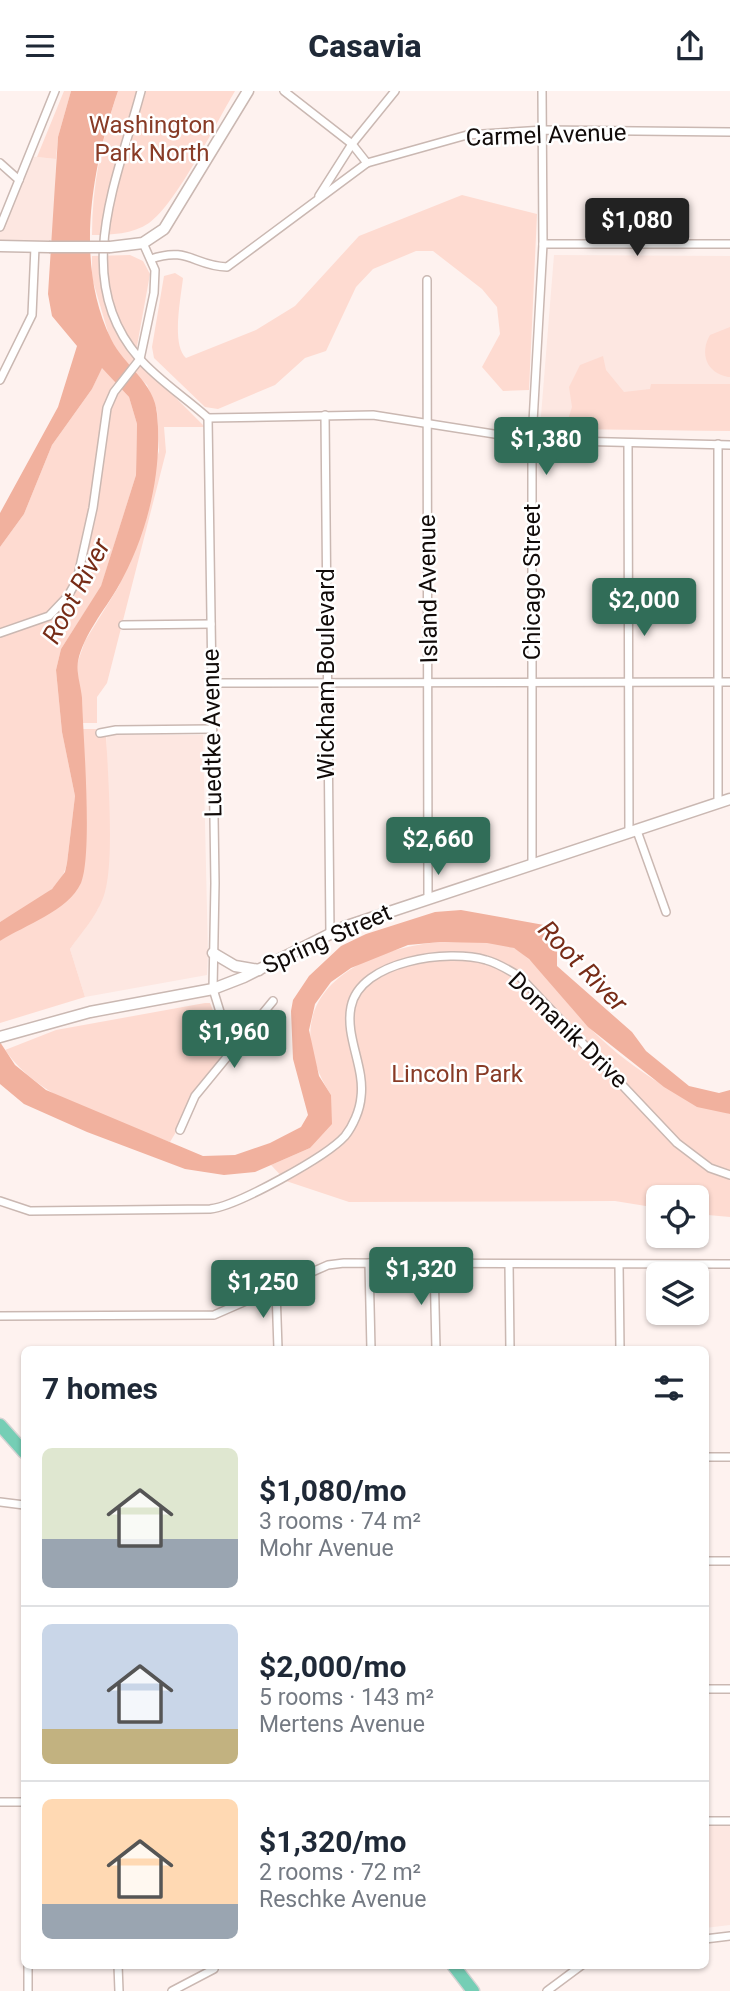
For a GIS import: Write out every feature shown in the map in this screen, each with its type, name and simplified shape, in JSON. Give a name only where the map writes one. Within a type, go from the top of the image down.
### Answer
[{"type":"main road","points":[[0,246],[110,247],[143,243],[158,234],[175,215],[248,91]]},
{"type":"main road","name":"Spring Street","points":[[0,1037],[90,1012],[213,989],[258,970],[330,933],[428,897],[730,799]]},
{"type":"main road","points":[[213,953],[234,966],[258,970]]},
{"type":"main road","points":[[0,1425],[21,1449]]},
{"type":"main road","points":[[456,1969],[473,1991]]},
{"type":"street","points":[[0,227],[55,91]]},
{"type":"street","points":[[141,91],[108,204],[103,238],[109,305],[119,331],[140,359],[208,418],[373,415],[532,440],[730,445]]},
{"type":"street","points":[[284,91],[352,143],[367,163]]},
{"type":"street","points":[[314,202],[352,143],[395,91]]},
{"type":"street","name":"Chicago Street","points":[[532,864],[532,440],[543,244],[542,91]]},
{"type":"street","name":"Carmel Avenue","points":[[151,260],[180,253],[214,267],[227,267],[367,163],[467,135],[544,131],[730,132]]},
{"type":"street","points":[[0,163],[19,180]]},
{"type":"street","points":[[0,633],[22,628],[49,616],[68,596],[77,580],[93,508],[106,414],[114,392],[135,369],[140,359],[156,282],[151,260],[143,243]]},
{"type":"street","points":[[543,244],[730,244]]},
{"type":"street","points":[[0,380],[32,315],[35,247]]},
{"type":"street","name":"Island Avenue","points":[[426,280],[428,897]]},
{"type":"street","name":"Wickham Boulevard","points":[[325,415],[330,933]]},
{"type":"street","name":"Luedtke Avenue","points":[[208,418],[213,989],[221,1015],[244,1036]]},
{"type":"street","points":[[628,443],[633,832],[666,912]]},
{"type":"street","points":[[718,445],[718,803]]},
{"type":"street","points":[[123,625],[211,624]]},
{"type":"street","points":[[211,683],[730,682]]},
{"type":"street","points":[[100,733],[116,730],[212,729]]},
{"type":"street","name":"Domanik Drive","points":[[0,1201],[30,1211],[210,1209],[244,1198],[326,1152],[352,1126],[361,1097],[351,1021],[351,1006],[358,991],[384,970],[444,956],[486,960],[519,977],[677,1143],[710,1168],[730,1175]]},
{"type":"street","points":[[180,1130],[195,1096],[273,1001]]},
{"type":"street","points":[[369,1263],[371,1346]]},
{"type":"street","points":[[434,1264],[436,1346]]},
{"type":"street","points":[[509,1264],[510,1346]]},
{"type":"street","points":[[0,1316],[214,1315],[328,1265],[730,1264]]},
{"type":"street","points":[[619,1265],[620,1346]]},
{"type":"street","points":[[276,1290],[278,1346]]},
{"type":"street","points":[[709,1457],[730,1457]]},
{"type":"street","points":[[0,1502],[21,1505]]},
{"type":"street","points":[[709,1561],[730,1561]]},
{"type":"street","points":[[709,1689],[730,1689]]},
{"type":"street","points":[[0,1802],[21,1802]]},
{"type":"street","points":[[709,1821],[730,1821]]},
{"type":"street","points":[[709,1939],[730,1936]]},
{"type":"street","points":[[28,1969],[28,1991]]},
{"type":"street","points":[[118,1969],[119,1991]]},
{"type":"street","points":[[172,1991],[214,1969]]},
{"type":"street","points":[[547,1991],[577,1969]]},
{"type":"shaded area","name":"Root River","points":[[71,91],[118,91],[95,183],[90,247],[93,279],[100,310],[111,339],[145,384],[155,403],[158,458],[151,503],[137,547],[118,587],[90,632],[78,661],[87,821],[85,868],[81,883],[66,902],[45,917],[0,941],[0,922],[52,889],[65,872],[75,796],[62,732],[56,670],[61,649],[101,586],[136,475],[137,424],[129,397],[102,368],[92,389],[52,445],[24,514],[0,547],[0,513],[58,407],[77,346],[52,316],[48,294],[58,137]]},
{"type":"shaded area","points":[[28,156],[56,159],[54,234],[49,247],[0,246],[0,227]]},
{"type":"shaded area","points":[[554,255],[730,256],[730,431],[540,428]]},
{"type":"shaded area","points":[[107,735],[203,735],[207,975],[85,997],[70,949],[98,909],[106,886]]},
{"type":"shaded area","name":"Root River","points":[[461,910],[544,925],[557,946],[557,966],[632,1032],[646,1051],[689,1086],[719,1093],[730,1090],[730,1114],[697,1107],[664,1087],[588,1027],[529,959],[514,948],[487,943],[440,942],[408,945],[351,968],[331,982],[315,1004],[309,1030],[319,1076],[331,1095],[332,1124],[310,1148],[255,1172],[224,1175],[185,1169],[87,1132],[24,1104],[0,1084],[0,1042],[15,1065],[46,1090],[203,1156],[235,1155],[270,1143],[301,1127],[308,1115],[293,1059],[291,1011],[293,1000],[309,976],[341,946],[366,934],[435,912]]},
{"type":"shaded area","points":[[730,1825],[730,1925],[709,1928],[709,1826]]},
{"type":"green space","points":[[64,91],[71,91],[58,137],[56,159],[37,157]]},
{"type":"green space","name":"Washington Park North","points":[[118,91],[235,91],[184,181],[160,213],[136,230],[92,235],[99,162]]},
{"type":"green space","points":[[462,195],[537,214],[529,390],[503,391],[482,367],[500,334],[497,307],[482,289],[433,251],[416,251],[373,269],[356,287],[326,351],[305,358],[275,385],[218,409],[205,407],[154,358],[152,347],[164,276],[175,273],[183,278],[178,332],[181,352],[186,358],[256,330],[295,306],[359,236]]},
{"type":"green space","points":[[130,255],[143,261],[150,274],[135,357],[205,427],[164,427],[166,452],[107,683],[97,697],[97,723],[82,723],[77,664],[85,641],[119,586],[159,451],[157,410],[147,385],[125,364],[110,339],[92,278],[92,256]]},
{"type":"green space","points":[[730,327],[728,377],[710,367],[705,349],[710,335]]},
{"type":"green space","points":[[603,356],[606,370],[624,392],[650,389],[651,384],[730,384],[730,431],[565,429],[572,407],[569,387],[580,365]]},
{"type":"green space","points":[[102,367],[129,397],[137,424],[136,475],[101,587],[61,649],[56,670],[62,732],[75,796],[67,863],[64,873],[50,891],[0,922],[0,547],[24,514],[52,445],[92,389]]},
{"type":"green space","points":[[83,729],[106,729],[110,816],[109,864],[103,898],[70,949],[85,997],[0,1023],[0,941],[81,882],[86,836]]},
{"type":"green space","name":"Lincoln Park","points":[[440,942],[487,942],[514,948],[531,961],[602,1039],[635,1067],[691,1100],[730,1114],[730,1217],[709,1215],[709,1185],[646,1185],[646,1206],[615,1201],[349,1202],[286,1181],[271,1165],[310,1148],[331,1095],[315,1062],[310,1033],[316,1007],[330,986],[351,969],[377,956]]},
{"type":"green space","points":[[210,1003],[217,1020],[233,1036],[170,1142],[103,1117],[58,1096],[20,1068],[5,1050],[56,1030]]}]
